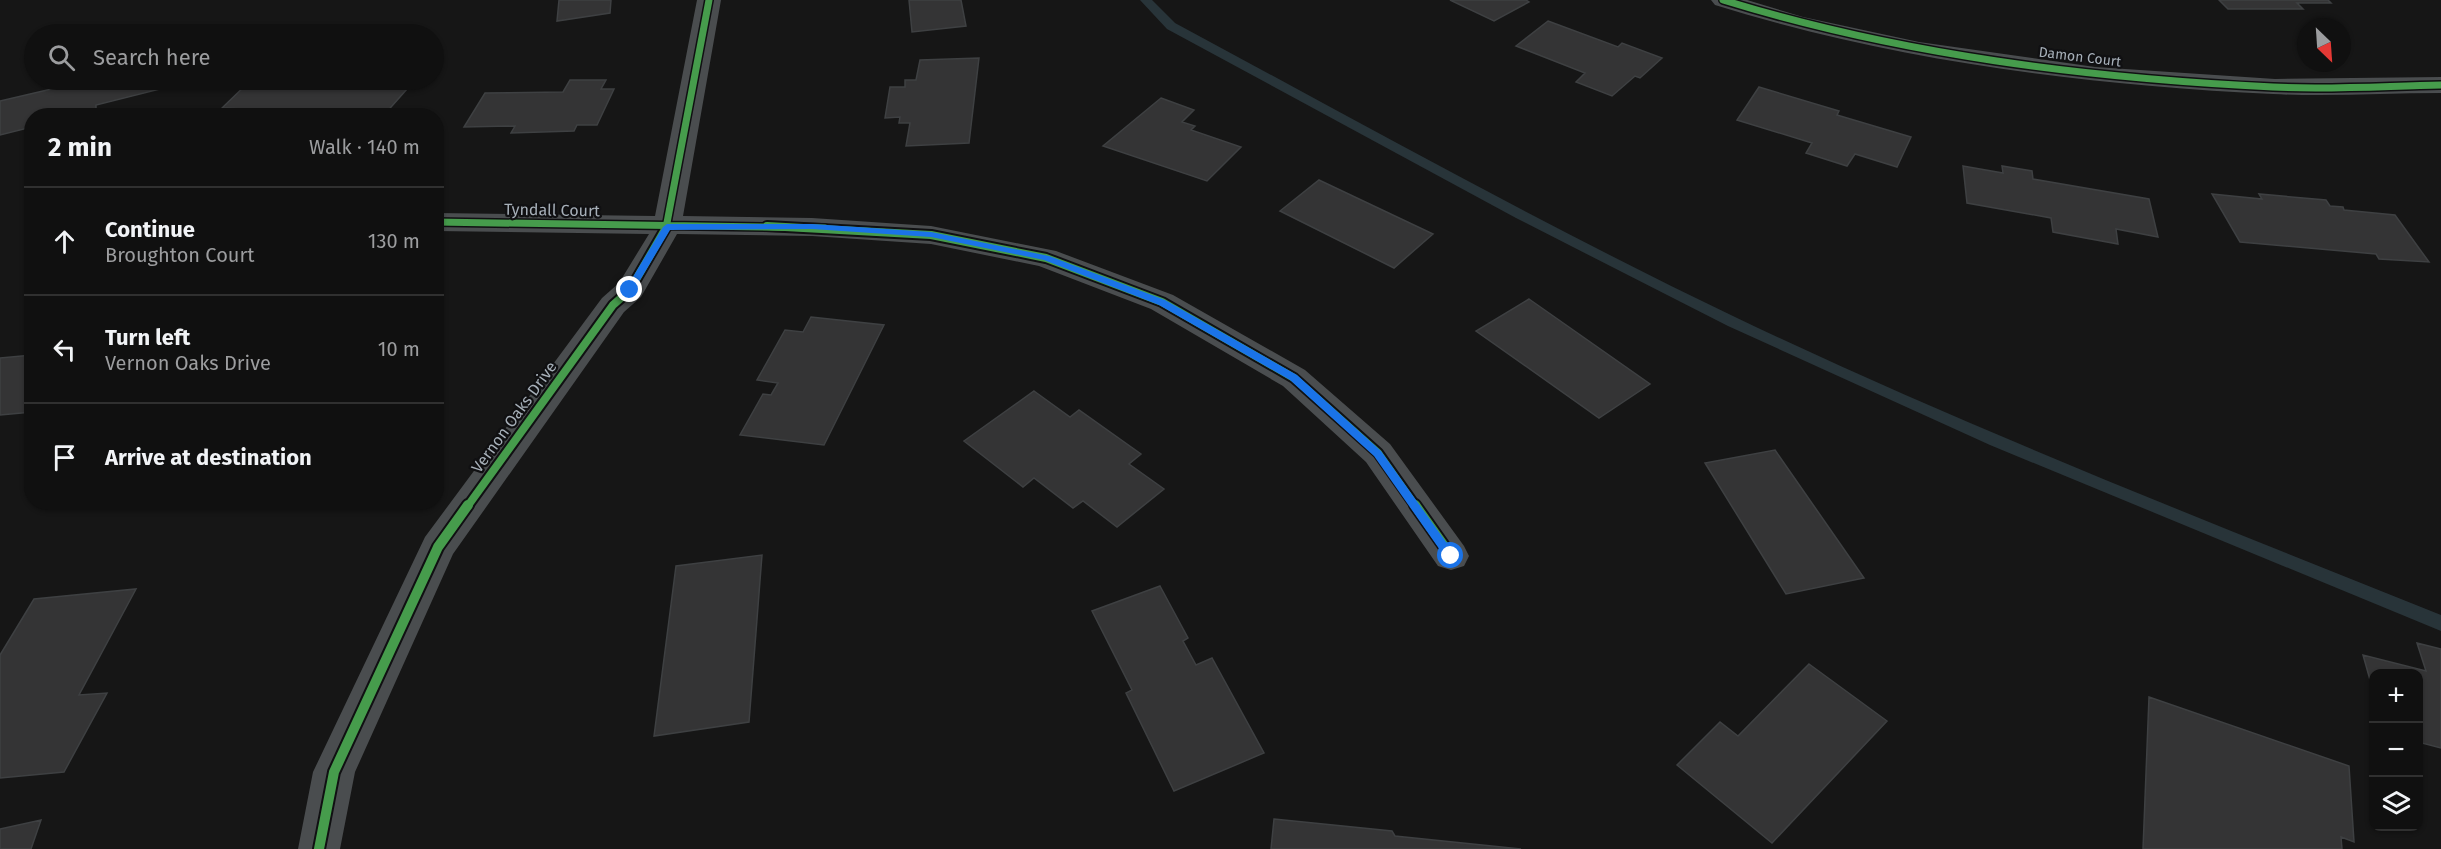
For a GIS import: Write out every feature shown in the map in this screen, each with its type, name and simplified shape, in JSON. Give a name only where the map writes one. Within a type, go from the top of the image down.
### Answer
[{"type":"street","name":"Vernon Oaks Drive","points":[[319,849],[334,772],[438,548],[613,305],[630,290],[667,227],[710,0]]},
{"type":"street","name":"Damon Court","points":[[1723,0],[1798,23],[1919,49],[2095,74],[2275,87],[2441,85]]},
{"type":"street","name":"Tyndall Court","points":[[444,222],[667,227],[812,227],[931,235],[1046,258],[1162,302],[1294,378],[1378,453],[1451,556]]},
{"type":"building","points":[[559,0],[611,0],[610,13],[557,21]]},
{"type":"building","points":[[909,0],[961,0],[966,26],[912,32]]},
{"type":"building","points":[[1450,0],[1526,0],[1529,2],[1494,21]]},
{"type":"building","points":[[2219,0],[2328,0],[2331,3],[2297,3],[2303,9],[2228,9]]},
{"type":"building","points":[[1548,21],[1618,47],[1622,43],[1662,58],[1640,78],[1635,76],[1612,96],[1576,82],[1585,73],[1516,46]]},
{"type":"building","points":[[979,58],[969,143],[906,146],[910,123],[899,123],[900,117],[885,118],[890,87],[905,87],[905,80],[916,80],[920,60]]},
{"type":"building","points":[[570,80],[606,80],[601,89],[614,89],[597,125],[577,125],[574,131],[511,133],[515,126],[464,127],[485,93],[563,92]]},
{"type":"building","points":[[1759,87],[1839,111],[1837,115],[1911,137],[1897,167],[1855,154],[1847,166],[1806,153],[1812,143],[1737,120]]},
{"type":"building","points":[[47,90],[156,90],[96,105],[96,108],[24,108],[24,129],[0,135],[0,101]]},
{"type":"building","points":[[241,90],[406,90],[390,108],[222,108]]},
{"type":"building","points":[[1161,98],[1194,110],[1182,122],[1195,126],[1191,130],[1241,147],[1207,181],[1103,146]]},
{"type":"building","points":[[1963,166],[2003,173],[2002,166],[2032,171],[2033,179],[2149,199],[2158,237],[2116,229],[2118,244],[2053,232],[2051,218],[1967,203]]},
{"type":"building","points":[[1319,180],[1433,234],[1394,268],[1280,211]]},
{"type":"building","points":[[2212,194],[2262,199],[2259,194],[2326,200],[2330,206],[2343,207],[2344,210],[2395,215],[2429,262],[2379,259],[2376,254],[2240,242]]},
{"type":"building","points":[[1529,299],[1650,384],[1599,418],[1476,331]]},
{"type":"building","points":[[811,317],[884,325],[824,445],[740,435],[763,394],[771,395],[778,383],[757,380],[785,330],[803,332]]},
{"type":"building","points":[[24,356],[24,413],[0,415],[0,358]]},
{"type":"building","points":[[1034,391],[1070,417],[1079,410],[1141,454],[1129,464],[1164,489],[1117,527],[1083,501],[1073,508],[1034,478],[1023,487],[964,441]]},
{"type":"building","points":[[1775,450],[1864,578],[1786,594],[1705,463]]},
{"type":"building","points":[[762,555],[749,722],[654,736],[676,566]]},
{"type":"building","points":[[1160,586],[1188,638],[1183,641],[1196,665],[1212,658],[1264,753],[1174,791],[1126,693],[1132,690],[1092,611]]},
{"type":"building","points":[[136,589],[79,695],[107,693],[64,772],[0,778],[0,655],[34,599]]},
{"type":"building","points":[[2417,643],[2441,649],[2441,748],[2423,743],[2423,670],[2426,671]]},
{"type":"building","points":[[2363,655],[2418,669],[2369,669],[2369,676]]},
{"type":"building","points":[[1809,664],[1887,721],[1772,843],[1677,765],[1720,722],[1738,736]]},
{"type":"building","points":[[2149,697],[2349,766],[2354,842],[2341,837],[2342,849],[2143,849]]},
{"type":"building","points":[[1274,819],[1392,831],[1395,836],[1521,849],[1271,849]]},
{"type":"building","points":[[41,820],[31,849],[0,849],[0,829]]},
{"type":"waterway","points":[[1146,0],[1171,26],[1521,215],[1733,322],[1996,440],[2441,623]]},
{"type":"cycle path","points":[[319,849],[334,772],[438,547],[613,305],[630,290],[667,227],[709,0]]},
{"type":"cycle path","points":[[1723,0],[1798,23],[1919,49],[2095,74],[2275,87],[2441,85]]},
{"type":"cycle path","points":[[444,222],[812,227],[931,235],[1046,258],[1162,302],[1294,378],[1378,453],[1451,556]]},
{"type":"route","points":[[630,290],[667,227],[812,227],[931,235],[1046,258],[1162,302],[1294,378],[1378,453],[1451,556]]}]
